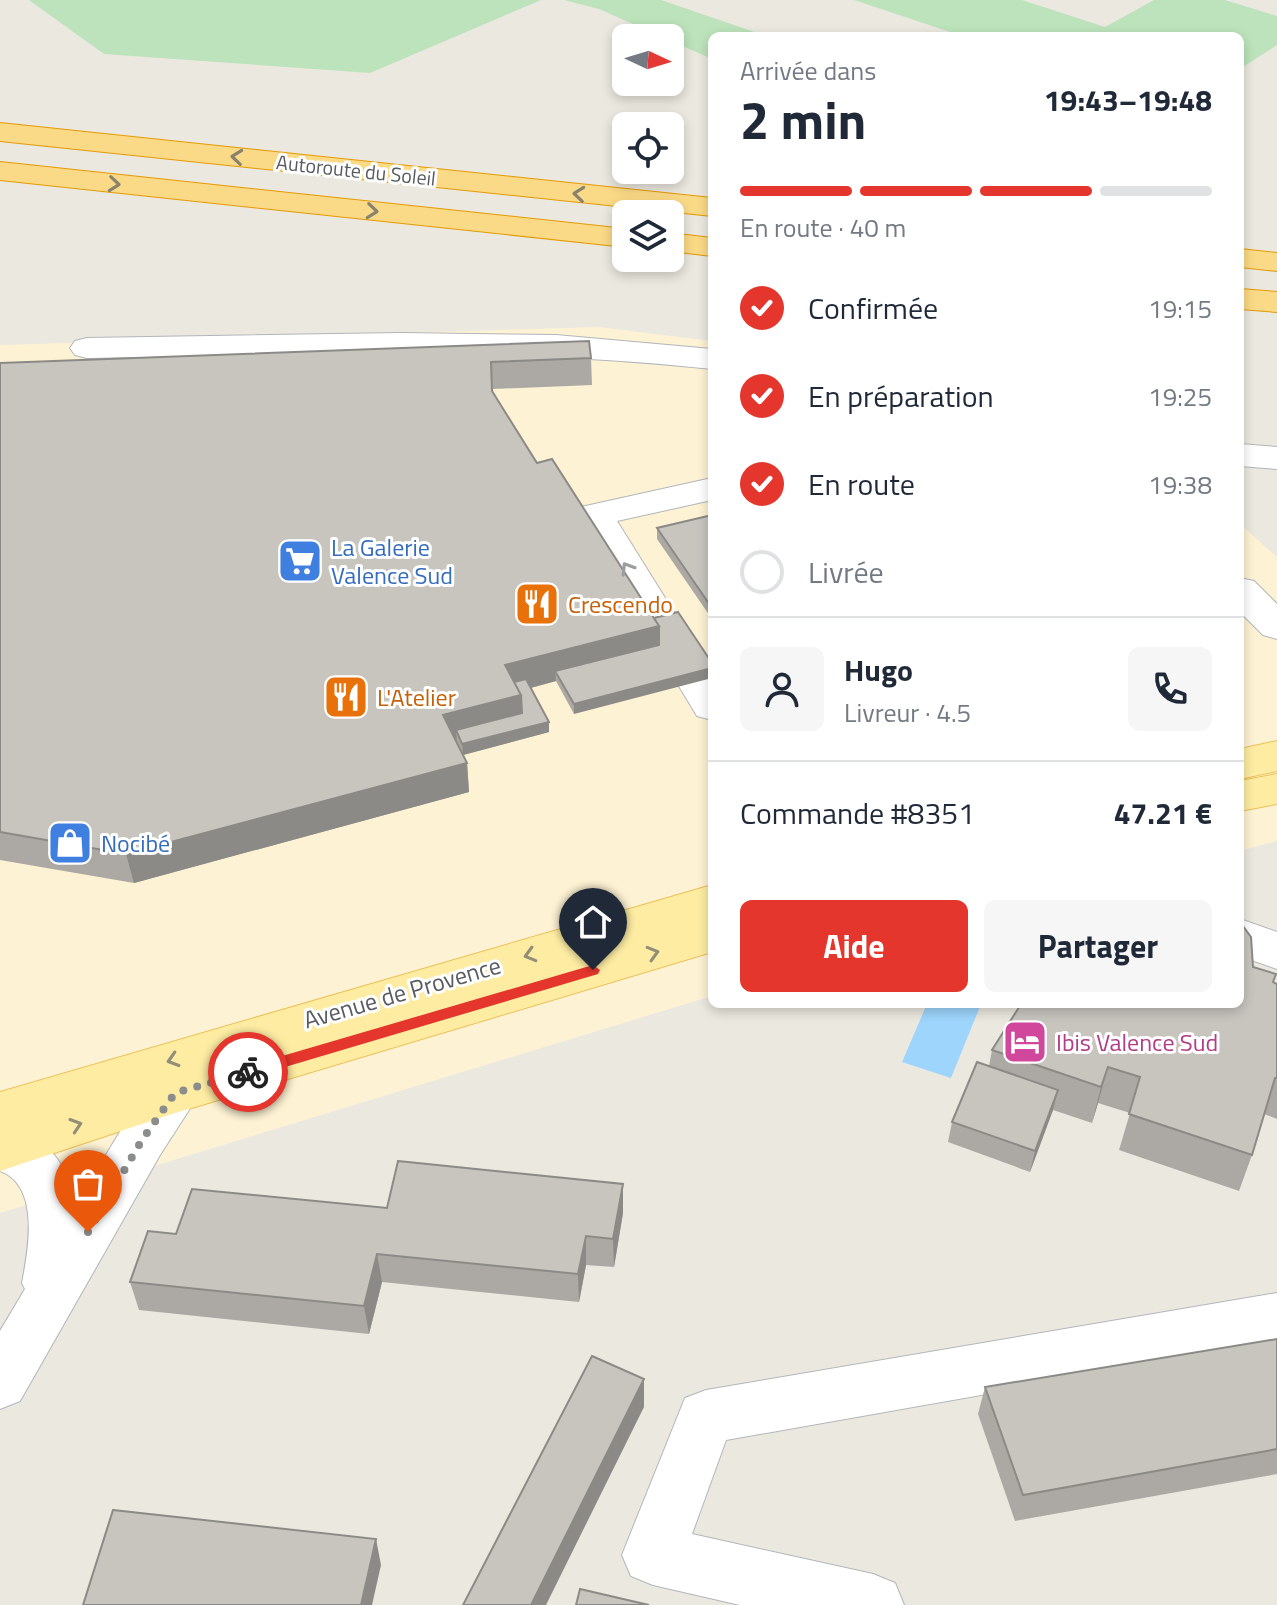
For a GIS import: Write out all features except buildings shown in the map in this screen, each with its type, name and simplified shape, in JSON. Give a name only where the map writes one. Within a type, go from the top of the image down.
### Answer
[{"type":"highway","name":"Autoroute du Soleil","points":[[0,132],[708,207]]},
{"type":"highway","name":"Autoroute du Soleil","points":[[0,172],[612,237]]},
{"type":"highway","points":[[684,244],[708,247]]},
{"type":"highway","points":[[1244,258],[1277,262]]},
{"type":"highway","points":[[1244,299],[1277,302]]},
{"type":"main road","points":[[1244,763],[1277,756]]},
{"type":"main road","points":[[1244,795],[1277,789]]},
{"type":"main road","name":"Avenue de Provence","points":[[1,1138],[708,903]]},
{"type":"main road","name":"Avenue de Provence","points":[[1,1138],[175,1093],[708,936]]},
{"type":"street","points":[[87,348],[360,342],[567,345],[708,359]]},
{"type":"street","points":[[708,490],[594,515],[708,700]]},
{"type":"street","points":[[1244,580],[1277,576]]},
{"type":"street","points":[[1244,594],[1277,626]]},
{"type":"street","points":[[1244,939],[1277,951]]},
{"type":"street","points":[[0,1383],[142,1140],[175,1093]]},
{"type":"street","points":[[1,1138],[40,1173],[58,1229],[47,1301]]},
{"type":"street","points":[[873,1605],[653,1555],[706,1417],[1277,1318]]},
{"type":"shaded area","points":[[599,327],[708,341],[708,997],[0,1213],[0,345]]},
{"type":"shaded area","points":[[1244,528],[1277,557],[1277,841],[1244,850]]},
{"type":"green space","points":[[29,0],[541,0],[370,73],[104,54]]},
{"type":"green space","points":[[564,0],[661,0],[754,32],[708,32],[708,57],[684,47],[684,24],[633,24],[599,9]]},
{"type":"green space","points":[[854,0],[1022,0],[1105,27],[1154,0],[1225,0],[1277,16],[1277,45],[1244,66],[1244,32],[950,32]]},
{"type":"water","points":[[925,1008],[979,1008],[951,1078],[902,1062]]},
{"type":"way so far","points":[[88,1232],[142,1140],[175,1093],[248,1072]]},
{"type":"place","name":"La Galerie Valence Sud","points":[[300,561]]},
{"type":"place","name":"Crescendo","points":[[537,604]]},
{"type":"place","name":"L'Atelier","points":[[346,697]]},
{"type":"place","name":"Nocibé","points":[[70,843]]},
{"type":"place","name":"Ibis Valence Sud","points":[[1025,1042]]},
{"type":"route","points":[[248,1072],[593,970]]}]
